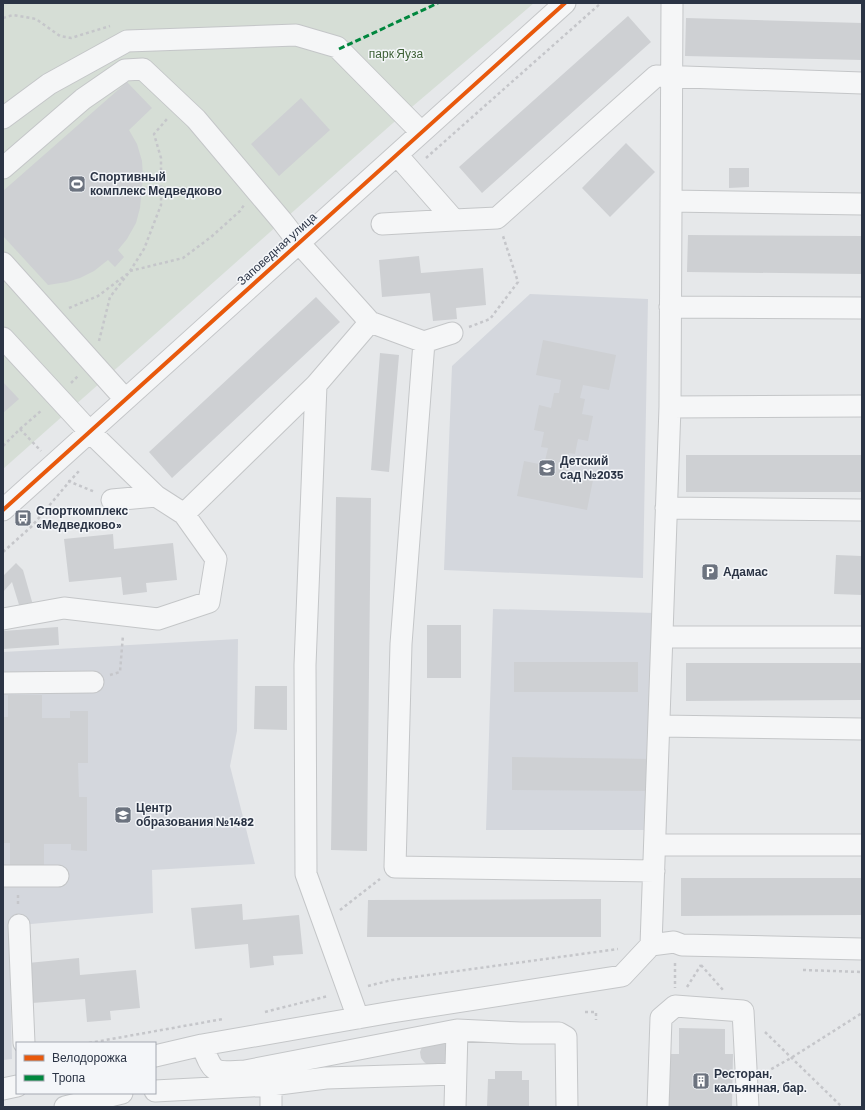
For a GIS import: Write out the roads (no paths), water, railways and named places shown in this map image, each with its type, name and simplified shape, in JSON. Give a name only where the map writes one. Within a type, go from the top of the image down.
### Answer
[{"type":"street","name":"Заповедная улица","points":[[3,510],[565,3]]},
{"type":"street","points":[[156,1056],[358,1018],[622,976],[650,945],[655,846],[670,407],[672,3]]},
{"type":"street","points":[[3,118],[49,84],[127,41],[296,35],[337,47],[421,132]]},
{"type":"street","points":[[3,168],[83,99],[125,70],[143,69],[196,119],[255,188],[299,243],[370,322],[424,342],[452,333]]},
{"type":"street","points":[[382,224],[497,218],[656,76],[862,83]]},
{"type":"street","points":[[397,155],[454,220]]},
{"type":"street","points":[[671,201],[862,204]]},
{"type":"street","points":[[3,263],[125,399]]},
{"type":"street","points":[[670,307],[862,308]]},
{"type":"street","points":[[184,514],[316,385],[370,322]]},
{"type":"street","points":[[3,338],[89,431],[156,496],[184,514],[216,559],[209,602],[158,619],[64,608],[3,619]]},
{"type":"street","points":[[424,342],[401,644],[395,867],[654,871]]},
{"type":"street","points":[[316,385],[305,665],[306,874],[358,1018]]},
{"type":"street","points":[[670,407],[862,406]]},
{"type":"street","points":[[112,500],[156,496]]},
{"type":"street","points":[[666,508],[862,510]]},
{"type":"street","points":[[662,637],[862,636]]},
{"type":"street","points":[[3,683],[93,682]]},
{"type":"street","points":[[659,726],[862,729]]},
{"type":"street","points":[[655,846],[862,845]]},
{"type":"street","points":[[10,876],[58,876]]},
{"type":"street","points":[[19,925],[24,1042]]},
{"type":"street","points":[[650,945],[678,944],[862,949]]},
{"type":"street","points":[[658,1107],[661,1018],[675,1006],[743,1011],[748,1107]]},
{"type":"street","points":[[202,1046],[212,1068],[219,1072],[245,1070],[457,1030],[521,1034],[559,1033],[566,1037],[566,1107]]},
{"type":"street","points":[[455,1107],[457,1030]]},
{"type":"street","points":[[165,1097],[326,1078],[455,1074]]},
{"type":"street","points":[[271,1085],[271,1107]]},
{"type":"street","points":[[3,1089],[16,1086]]},
{"type":"street","points":[[65,1107],[118,1094]]},
{"type":"place","name":"Спортивный комплекс Медведково","points":[[77,184]]},
{"type":"place","name":"Детский сад №2035","points":[[547,468]]},
{"type":"place","name":"Спорткомплекс «Медведково»","points":[[23,518]]},
{"type":"place","name":"Адамас","points":[[710,572]]},
{"type":"place","name":"Центр образования №1482","points":[[123,815]]},
{"type":"place","name":"Ресторан, кальянная, бар.","points":[[701,1081]]},
{"type":"park label","name":"парк Яуза","points":[[396,54]]}]
